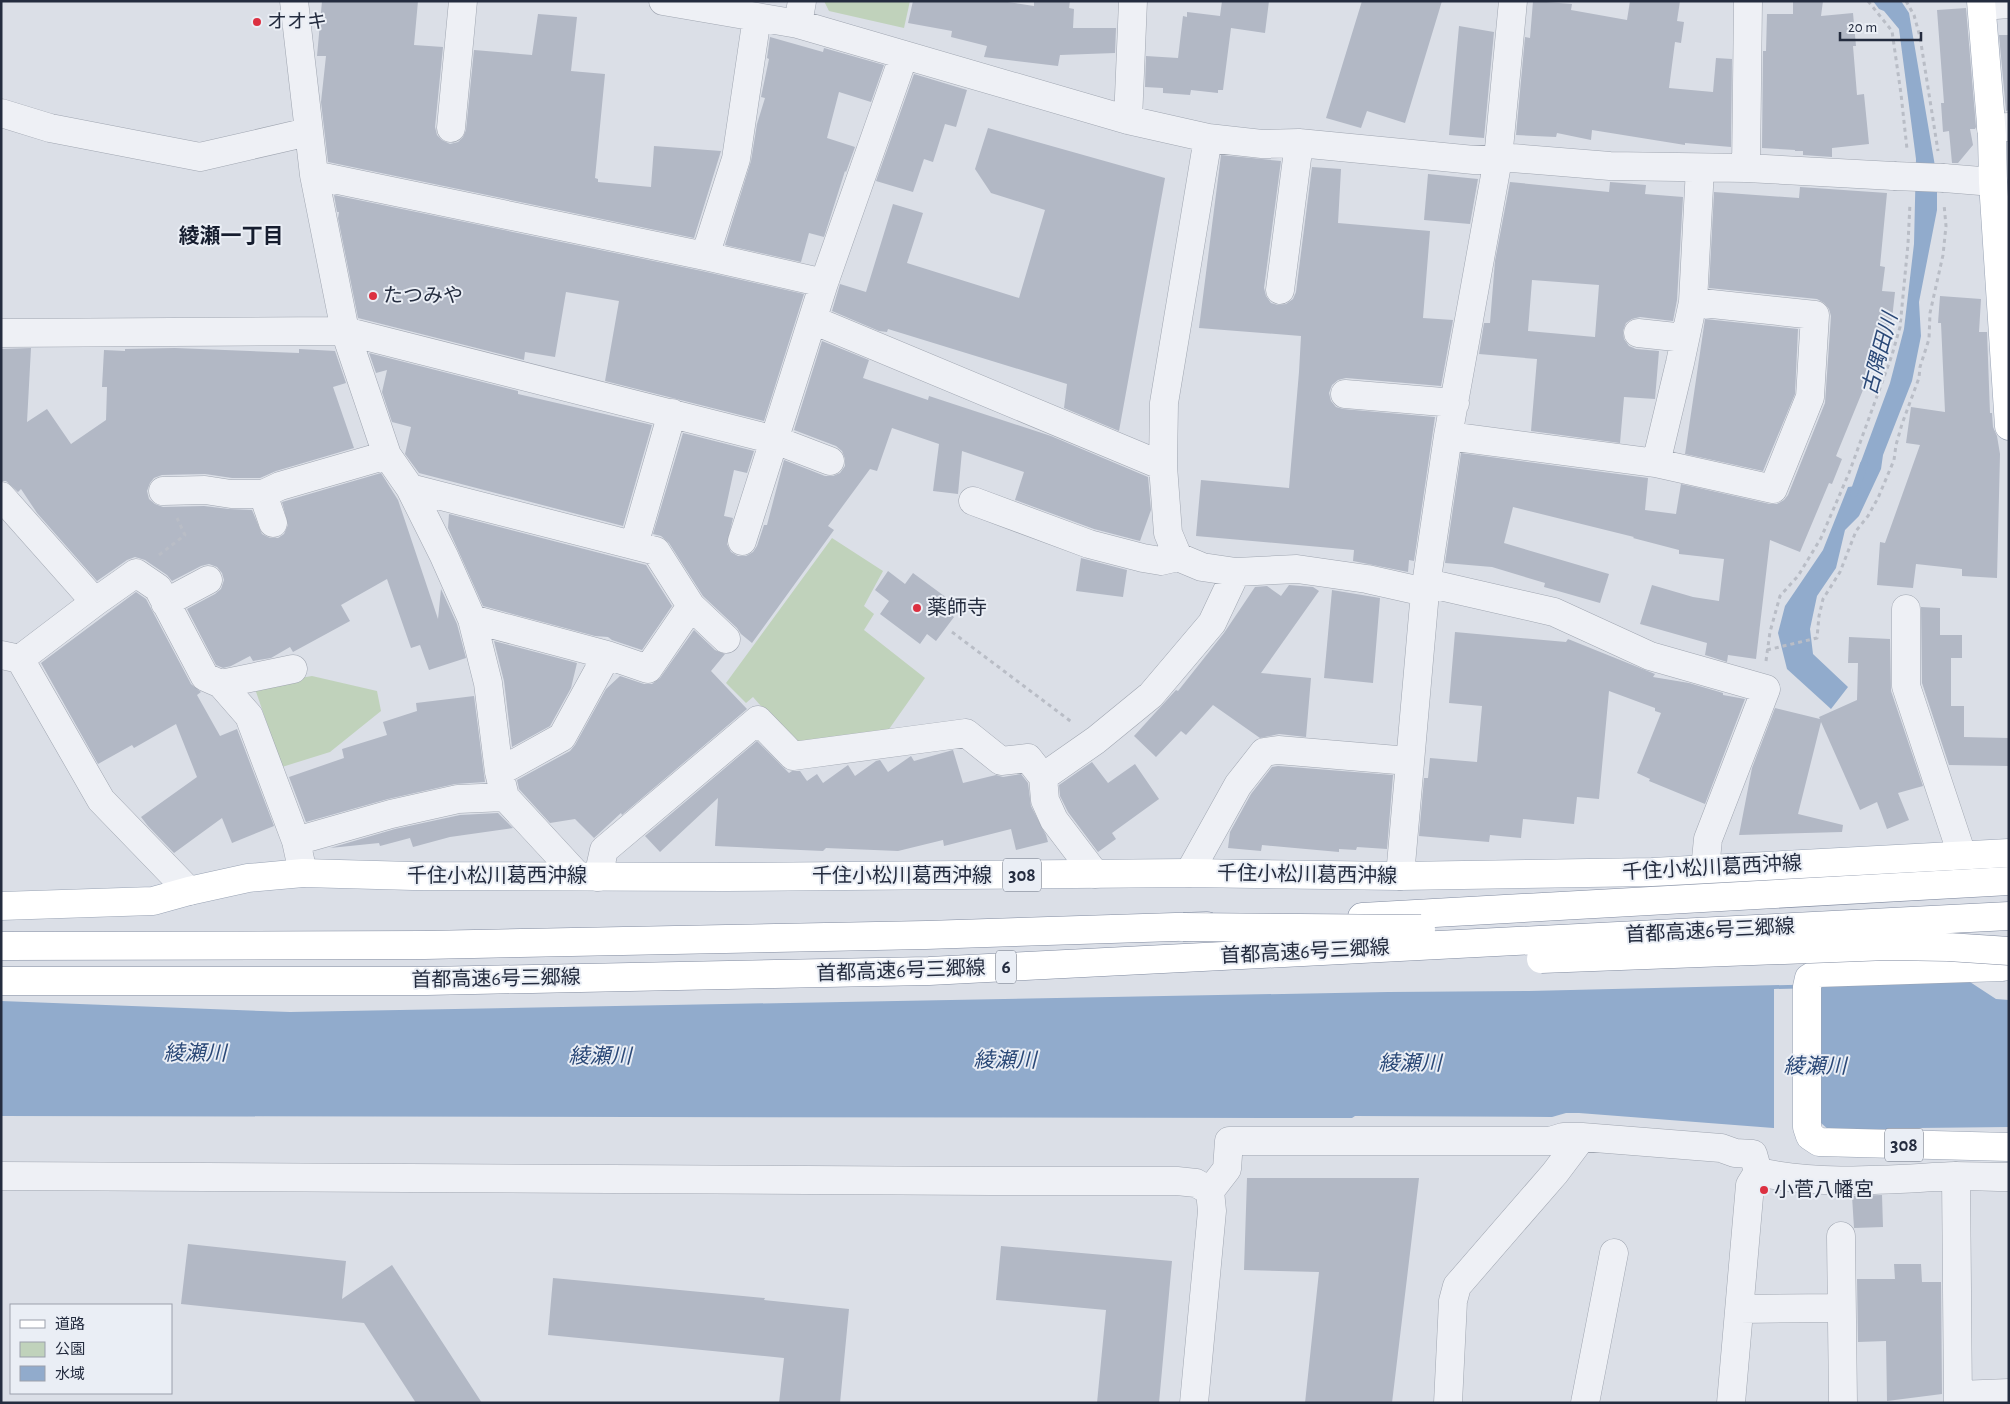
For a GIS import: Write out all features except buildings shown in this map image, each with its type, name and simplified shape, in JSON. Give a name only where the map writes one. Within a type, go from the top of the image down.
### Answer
[{"type":"main road","points":[[1982,4],[2000,127],[1993,182],[2004,291],[2009,426]]},
{"type":"main road","name":"千住小松川葛西沖線","points":[[1,906],[153,901],[189,890],[248,878],[303,873],[413,876],[726,878],[1189,873],[1400,876],[1652,872],[2009,853]]},
{"type":"main road","name":"首都高速6号三郷線","points":[[1,946],[435,945],[926,935],[1183,927],[2009,881]]},
{"type":"main road","name":"首都高速6号三郷線","points":[[1,982],[427,981],[929,971],[2009,916]]},
{"type":"main road","points":[[1183,927],[1956,933],[2009,938]]},
{"type":"main road","points":[[929,971],[1169,972],[1888,946],[2009,951]]},
{"type":"main road","name":"308","points":[[2009,965],[2002,967],[1817,973],[1809,978],[1807,987],[1807,1127],[1810,1136],[1819,1142],[2009,1147]]},
{"type":"street","points":[[294,1],[314,175],[345,331],[387,455],[410,488],[428,528],[444,556],[472,619],[488,683],[502,784],[588,876],[604,850],[758,720],[793,756],[966,733],[1001,762],[1028,758],[1043,777],[1045,800],[1054,820],[1095,874]]},
{"type":"street","points":[[451,128],[463,1]]},
{"type":"street","points":[[663,1],[757,17],[800,12],[904,55],[1128,120],[1208,138],[1262,144],[1299,144],[1474,160],[1512,158],[1610,166],[1746,168],[1993,182]]},
{"type":"street","points":[[1128,120],[1133,1]]},
{"type":"street","points":[[1400,876],[1426,588],[1448,436],[1498,159],[1513,1]]},
{"type":"street","points":[[1746,168],[1748,1]]},
{"type":"street","points":[[1982,4],[2009,4]]},
{"type":"street","points":[[705,256],[736,159],[757,17]]},
{"type":"street","points":[[742,541],[824,283],[904,55]]},
{"type":"street","points":[[1,113],[50,128],[200,157],[308,132]]},
{"type":"street","points":[[1178,557],[1168,533],[1163,466],[1164,402],[1208,138]]},
{"type":"street","points":[[1280,290],[1299,144]]},
{"type":"street","points":[[1656,463],[1692,302],[1700,168]]},
{"type":"street","points":[[314,175],[705,256],[824,283]]},
{"type":"street","points":[[1448,436],[1656,463],[1773,489],[1810,397],[1815,315],[1692,302]]},
{"type":"street","points":[[813,320],[1163,466]]},
{"type":"street","points":[[1,333],[345,331],[775,440],[830,461]]},
{"type":"street","points":[[1638,333],[1685,338]]},
{"type":"street","points":[[1344,394],[1454,403]]},
{"type":"street","points":[[634,545],[672,413]]},
{"type":"street","points":[[164,491],[205,490],[232,494],[263,494],[280,486],[387,455]]},
{"type":"street","points":[[410,488],[656,551],[691,606],[726,639]]},
{"type":"street","points":[[263,494],[273,523]]},
{"type":"street","points":[[1,496],[94,602]]},
{"type":"street","points":[[973,501],[1089,544],[1161,561],[1178,557],[1202,567],[1236,572],[1297,569],[1426,588],[1554,612],[1650,656],[1766,690],[1708,839],[1705,869]]},
{"type":"street","points":[[1043,777],[1096,740],[1152,695],[1212,623],[1236,572]]},
{"type":"street","points":[[189,890],[101,800],[11,657],[136,573],[158,588],[205,678],[221,684],[249,716],[296,841],[303,873]]},
{"type":"street","points":[[165,603],[208,580]]},
{"type":"street","points":[[472,619],[607,655],[648,669],[691,606]]},
{"type":"street","points":[[1906,608],[1906,686],[1962,855]]},
{"type":"street","points":[[296,841],[391,814],[449,802],[502,784],[562,737],[607,655]]},
{"type":"street","points":[[221,684],[294,669]]},
{"type":"street","points":[[1189,873],[1238,785],[1264,752],[1278,750],[1409,761]]},
{"type":"street","points":[[1448,1403],[1453,1301],[1457,1286],[1555,1173],[1582,1136]]},
{"type":"street","points":[[1194,1403],[1212,1211],[1210,1191],[1226,1169],[1229,1141],[1550,1141],[1563,1137],[1582,1136],[1721,1148],[1735,1153],[1753,1154],[1758,1172],[1750,1185],[1731,1403]]},
{"type":"street","points":[[1758,1172],[1788,1178],[1843,1180],[1900,1180],[1956,1176],[2009,1177]]},
{"type":"street","points":[[1,1176],[1177,1181],[1196,1184],[1210,1191]]},
{"type":"street","points":[[1956,1176],[1958,1399],[2009,1393]]},
{"type":"street","points":[[1841,1236],[1843,1403]]},
{"type":"street","points":[[1585,1403],[1614,1253]]},
{"type":"street","points":[[1740,1309],[1841,1308]]},
{"type":"path","points":[[1766,690],[1766,650],[1780,596],[1798,576],[1822,538],[1849,473],[1892,355],[1900,327],[1907,253],[1902,176],[1902,94],[1892,31],[1868,1]]},
{"type":"path","points":[[1766,650],[1817,638],[1823,599],[1840,572],[1856,531],[1868,516],[1878,498],[1894,460],[1902,424],[1916,386],[1929,339],[1930,312],[1935,282],[1940,269],[1946,226],[1943,199],[1944,178],[1938,155],[1920,37],[1914,15],[1906,1]]},
{"type":"path","points":[[136,573],[185,535],[164,491]]},
{"type":"path","points":[[952,632],[1096,740]]},
{"type":"green space","points":[[824,1],[910,1],[904,28],[829,11]]},
{"type":"green space","points":[[832,538],[883,571],[864,606],[874,614],[864,630],[925,678],[887,732],[795,745],[753,697],[746,703],[726,683]]},
{"type":"green space","points":[[312,676],[377,691],[381,711],[330,752],[282,767],[254,686]]},
{"type":"water","points":[[1873,1],[1901,1],[1909,13],[1937,178],[1937,210],[1919,302],[1921,336],[1912,381],[1883,455],[1881,469],[1859,516],[1845,530],[1836,568],[1817,596],[1810,629],[1813,654],[1848,687],[1831,709],[1787,669],[1778,633],[1785,606],[1823,550],[1848,487],[1856,486],[1861,473],[1859,467],[1890,383],[1904,329],[1914,244],[1916,159],[1899,29]]},
{"type":"water","name":"綾瀬川","points":[[1970,982],[1996,999],[2009,1000],[2009,1127],[1917,1128],[1826,1132],[1579,1113],[1566,1113],[1552,1117],[1355,1116],[1352,1118],[1,1116],[1,1001],[290,1012],[1529,991]]},
{"type":"pier","points":[[1820,988],[1821,1123],[1829,1130],[1774,1130],[1774,989]]},
{"type":"waterway","name":"古隅田川","points":[[1854,493],[1864,464]]},
{"type":"place","name":"オオキ","points":[[257,22]]},
{"type":"place","name":"たつみや","points":[[373,296]]},
{"type":"place","name":"薬師寺","points":[[917,608]]},
{"type":"place","name":"小菅八幡宮","points":[[1764,1190]]},
{"type":"district","name":"綾瀬一丁目","points":[[231,236]]}]
